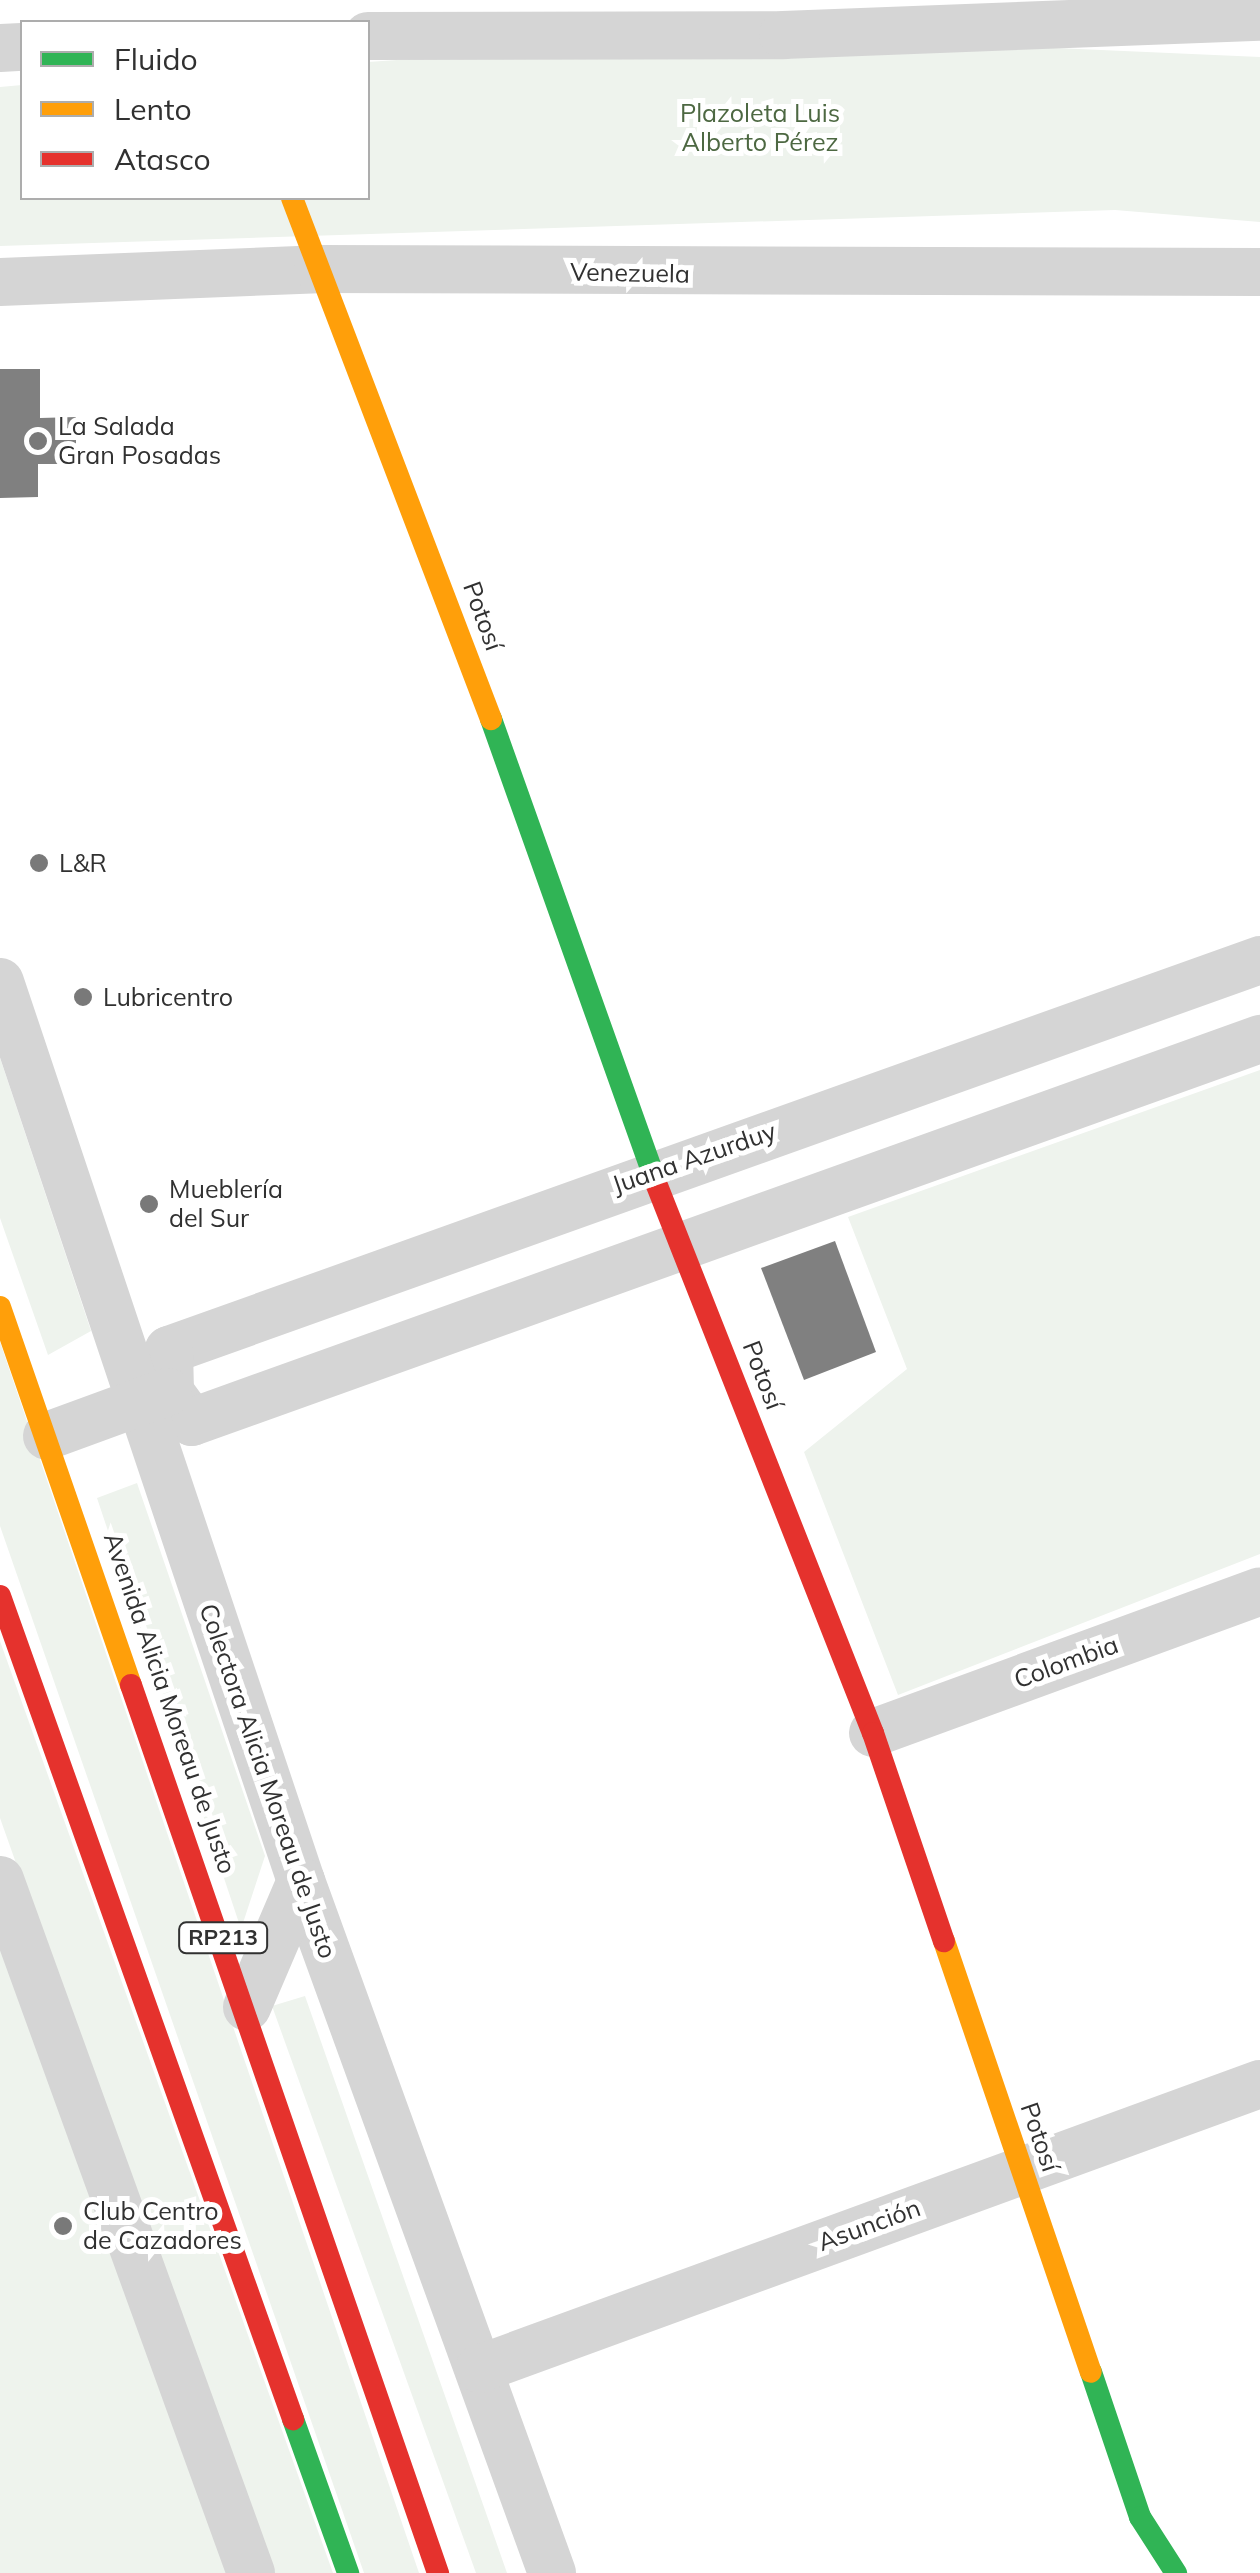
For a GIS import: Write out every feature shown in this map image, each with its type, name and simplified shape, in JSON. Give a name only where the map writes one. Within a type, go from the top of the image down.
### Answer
[{"type":"street","points":[[370,36],[783,34],[1260,17]]},
{"type":"street","name":"Potosí","points":[[293,200],[389,433],[652,1172],[872,1734],[1140,2517],[1176,2573]]},
{"type":"street","name":"Venezuela","points":[[0,282],[318,269],[1260,272]]},
{"type":"street","name":"Juana Azurduy","points":[[154,1396],[169,1350],[652,1172],[1260,960]]},
{"type":"street","name":"Colectora Alicia Moreau de Justo","points":[[0,982],[154,1396],[301,1882],[552,2573]]},
{"type":"street","points":[[47,1436],[154,1396],[192,1422],[1260,1039]]},
{"type":"street","name":"Avenida Alicia Moreau de Justo","points":[[0,1306],[247,2007],[438,2573]]},
{"type":"street","name":"Colombia","points":[[872,1734],[1260,1591]]},
{"type":"street","points":[[0,1596],[348,2573]]},
{"type":"street","points":[[0,1880],[251,2573]]},
{"type":"street","points":[[247,2007],[301,1882]]},
{"type":"street","name":"Asunción","points":[[480,2369],[1021,2168],[1260,2084]]},
{"type":"green space","name":"Plazoleta Luis Alberto Pérez","points":[[757,35],[1260,57],[1260,222],[1115,210],[0,246],[0,87],[20,85],[20,200],[370,200],[370,62]]},
{"type":"green space","points":[[0,1058],[91,1331],[48,1355],[0,1218]]},
{"type":"green space","points":[[1260,1070],[1260,1554],[898,1695],[804,1452],[907,1369],[848,1217]]},
{"type":"green space","points":[[0,1342],[419,2573],[364,2573],[0,1526]]},
{"type":"green space","points":[[137,1483],[265,1856],[241,1929],[97,1498]]},
{"type":"green space","points":[[0,1641],[333,2573],[268,2573],[0,1818]]},
{"type":"green space","name":"Club Centro de Cazadores","points":[[0,1879],[253,2573],[0,2573]]},
{"type":"green space","points":[[305,1996],[507,2573],[476,2573],[272,2006]]},
{"type":"building","name":"La Salada Gran Posadas","points":[[0,369],[40,369],[40,418],[76,417],[76,464],[38,464],[38,497],[0,498]]},
{"type":"building","points":[[835,1241],[876,1352],[804,1380],[761,1268]]},
{"type":"traffic: fast","points":[[491,719],[654,1178]]},
{"type":"traffic: fast","points":[[1091,2372],[1140,2517],[1176,2573]]},
{"type":"traffic: fast","points":[[293,2419],[348,2573]]},
{"type":"traffic: slow","points":[[293,200],[491,719]]},
{"type":"traffic: slow","points":[[0,1307],[131,1685]]},
{"type":"traffic: slow","points":[[944,1941],[1091,2372]]},
{"type":"traffic: jam","points":[[654,1178],[873,1733],[944,1941]]},
{"type":"traffic: jam","points":[[0,1596],[293,2419]]},
{"type":"traffic: jam","points":[[131,1685],[438,2573]]},
{"type":"place","name":"La Salada Gran Posadas","points":[[38,441]]},
{"type":"place","name":"L&R","points":[[39,863]]},
{"type":"place","name":"Lubricentro","points":[[83,997]]},
{"type":"place","name":"Mueblería del Sur","points":[[149,1204]]},
{"type":"place","name":"Club Centro de Cazadores","points":[[63,2226]]}]
